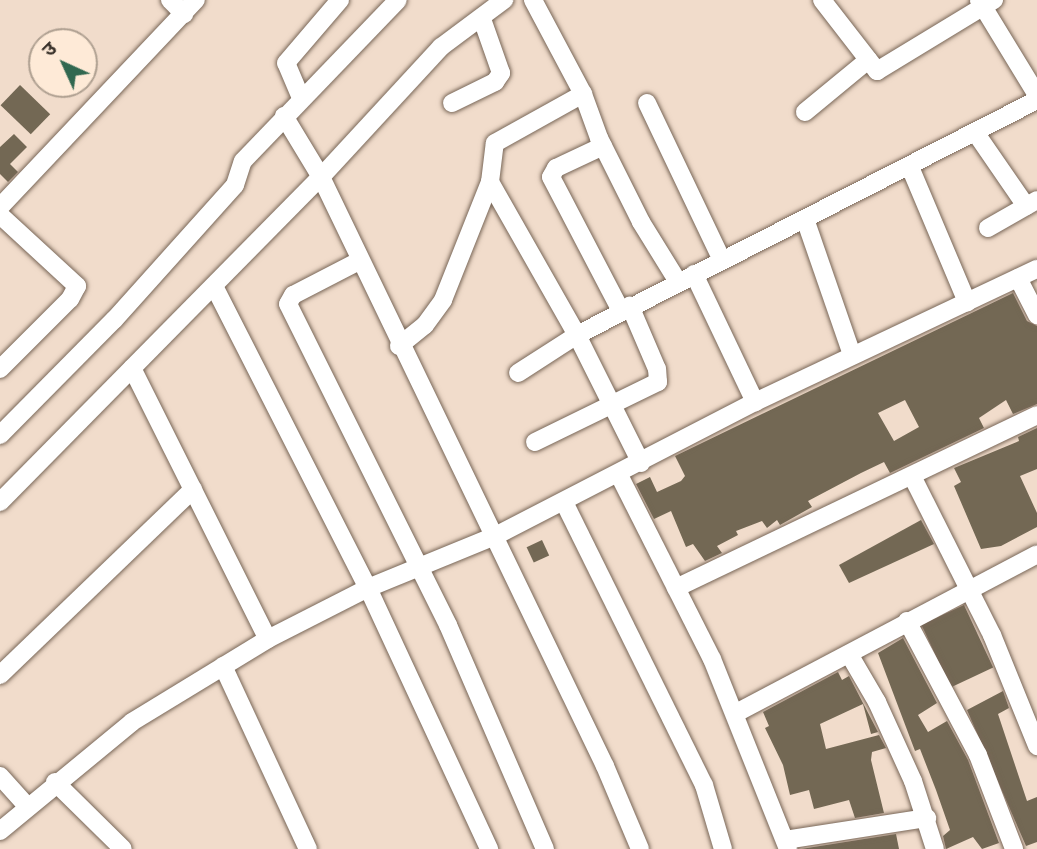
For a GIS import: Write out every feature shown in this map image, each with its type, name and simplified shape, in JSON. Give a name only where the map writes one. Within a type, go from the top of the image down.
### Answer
[{"type":"street","points":[[170,0],[184,14]]},
{"type":"street","points":[[0,206],[196,0]]},
{"type":"street","points":[[301,98],[286,63],[340,0]]},
{"type":"street","points":[[0,435],[114,320],[231,190],[243,161],[398,0]]},
{"type":"street","points":[[0,502],[321,177],[441,47],[504,0]]},
{"type":"street","points":[[533,0],[583,94],[603,146],[686,278],[755,402]]},
{"type":"street","points":[[518,373],[577,335],[625,309],[910,167],[1037,98],[985,2],[877,71],[822,0]]},
{"type":"street","points":[[452,103],[495,82],[501,73],[482,19]]},
{"type":"street","points":[[805,112],[868,60]]},
{"type":"street","points":[[399,345],[425,325],[443,300],[490,182],[495,142],[583,94]]},
{"type":"street","points":[[647,103],[722,260]]},
{"type":"street","points":[[284,116],[321,177],[399,345],[606,766],[640,849]]},
{"type":"street","points":[[975,132],[1032,203],[988,228]]},
{"type":"street","points":[[535,442],[613,407],[658,382],[657,369],[551,177],[556,168],[603,146]]},
{"type":"street","points":[[910,167],[967,302]]},
{"type":"street","points":[[490,182],[577,335],[641,463]]},
{"type":"street","points":[[0,215],[77,286],[70,299],[0,369]]},
{"type":"street","points":[[804,219],[852,355]]},
{"type":"street","points":[[359,261],[292,295],[288,304],[420,566],[545,849]]},
{"type":"street","points":[[0,831],[55,782],[132,722],[268,639],[368,588],[495,536],[619,475],[755,402],[1037,269]]},
{"type":"street","points":[[1018,278],[1037,315]]},
{"type":"street","points":[[214,286],[368,588],[489,849]]},
{"type":"street","points":[[132,368],[268,639]]},
{"type":"street","points":[[676,588],[913,478],[1037,415]]},
{"type":"street","points":[[619,475],[736,713],[786,844],[927,818]]},
{"type":"street","points":[[913,478],[968,589],[1037,746]]},
{"type":"street","points":[[0,675],[193,489]]},
{"type":"street","points":[[564,502],[704,785],[723,849]]},
{"type":"street","points":[[736,713],[1037,554]]},
{"type":"street","points":[[907,621],[978,755],[1014,849]]},
{"type":"street","points":[[849,654],[877,702],[927,818],[935,849]]},
{"type":"street","points":[[223,666],[308,849]]},
{"type":"street","points":[[0,776],[27,806]]},
{"type":"street","points":[[55,782],[123,849]]},
{"type":"building","points":[[20,85],[28,93],[28,98],[33,98],[50,114],[31,134],[1,105]]},
{"type":"building","points":[[14,134],[27,147],[10,164],[18,172],[8,182],[0,174],[0,147]]},
{"type":"building","points":[[1013,293],[1027,321],[1037,326],[1037,404],[1013,414],[1006,400],[979,418],[984,428],[890,473],[884,462],[808,501],[812,507],[780,525],[777,520],[767,528],[762,521],[736,531],[738,535],[717,546],[722,553],[705,561],[693,544],[686,547],[671,511],[654,519],[636,484],[650,477],[657,492],[681,481],[685,476],[675,456]],"holes":[[[905,400],[919,427],[894,441],[878,413]]]},
{"type":"building","points":[[1037,428],[1037,469],[1020,476],[1037,513],[1037,527],[1001,546],[981,549],[954,486],[961,482],[954,468],[1019,441],[1018,437]]},
{"type":"building","points":[[921,520],[934,544],[849,583],[839,565]]},
{"type":"building","points":[[542,540],[549,555],[534,563],[527,547]]},
{"type":"building","points":[[964,605],[993,668],[951,687],[921,625]]},
{"type":"building","points":[[903,638],[937,703],[918,715],[928,732],[947,721],[968,760],[999,843],[982,849],[973,837],[946,849],[943,836],[950,830],[920,749],[915,751],[878,653]]},
{"type":"building","points":[[838,672],[842,680],[849,676],[878,732],[871,734],[863,704],[820,724],[826,749],[879,735],[886,748],[872,752],[871,760],[884,813],[855,818],[849,800],[814,809],[809,790],[790,795],[783,765],[765,728],[769,726],[763,712]]},
{"type":"building","points":[[1003,691],[1009,708],[998,714],[1027,801],[1037,797],[1037,842],[1026,846],[967,710]]},
{"type":"building","points":[[896,834],[899,849],[801,849]]}]
